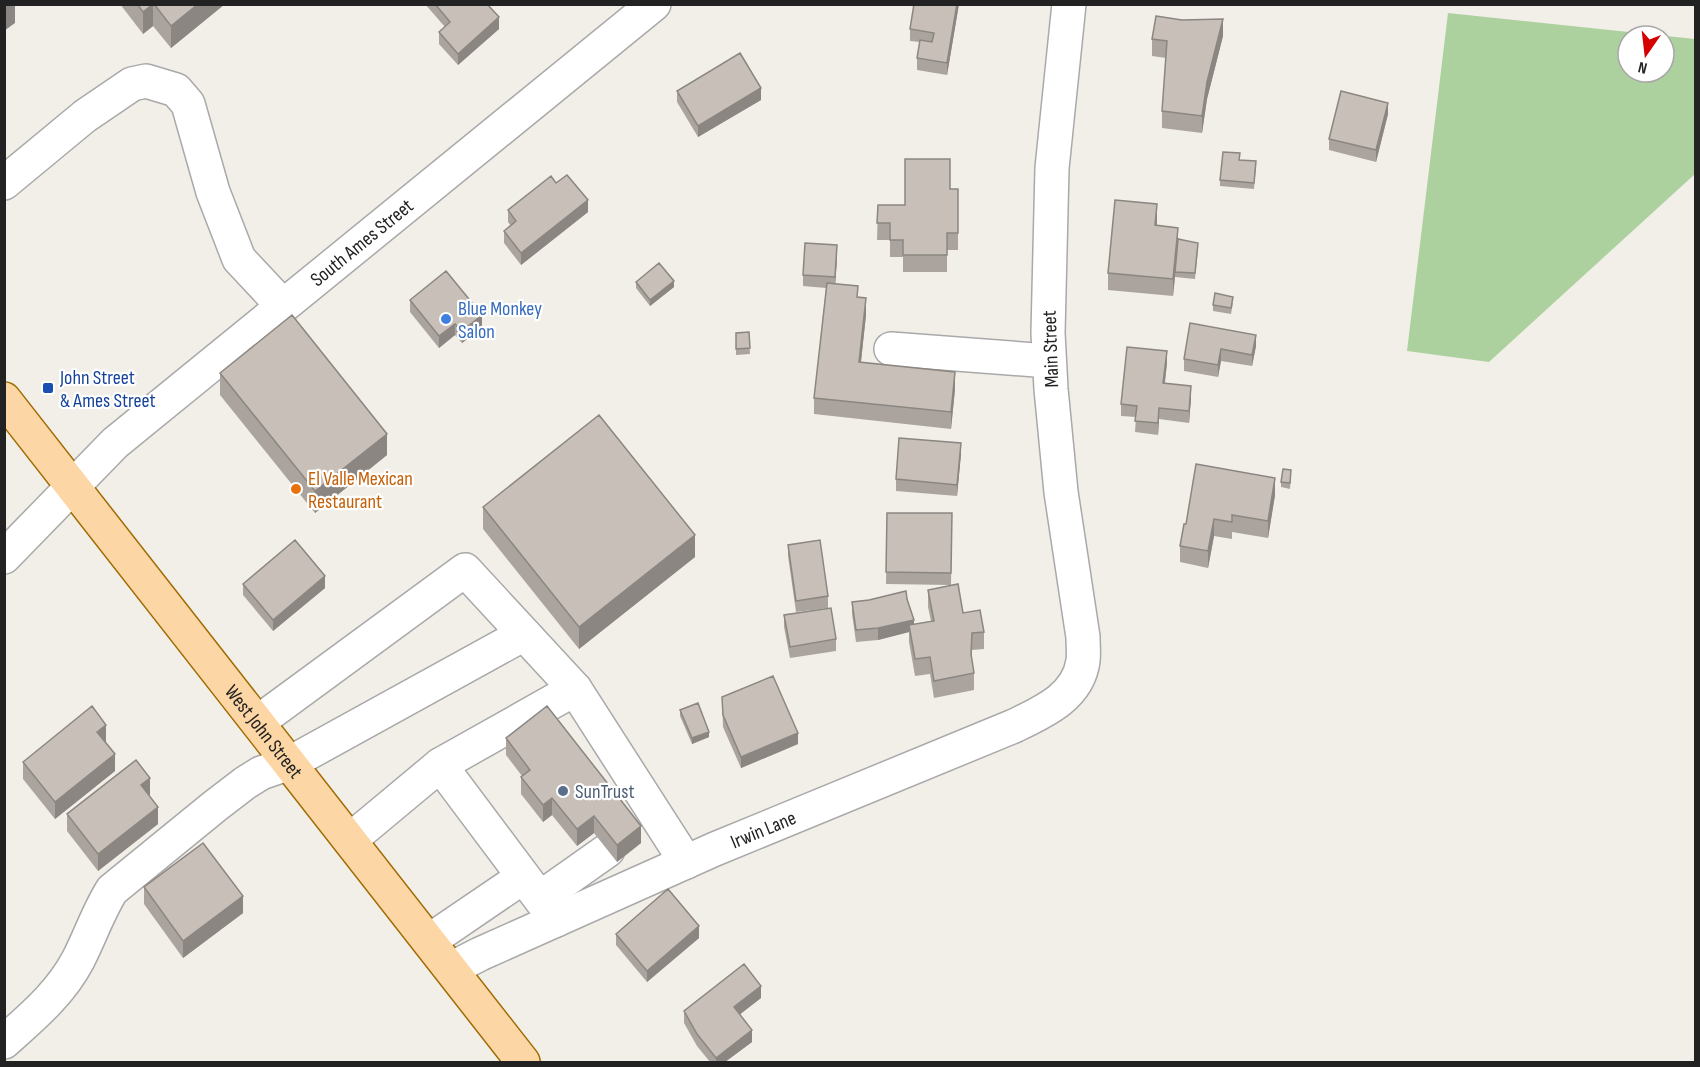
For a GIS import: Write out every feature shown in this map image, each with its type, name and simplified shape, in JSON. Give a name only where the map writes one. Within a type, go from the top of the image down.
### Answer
[{"type":"main road","name":"West John Street","points":[[4,399],[523,1062]]},
{"type":"street","name":"South Ames Street","points":[[4,557],[115,443],[654,4]]},
{"type":"street","name":"Main Street","points":[[1069,4],[1052,168],[1048,333],[1061,492],[1083,637],[1084,659],[1072,689]]},
{"type":"street","points":[[4,183],[86,116],[132,84],[146,81],[176,90],[188,104],[213,192],[239,259],[283,306]]},
{"type":"street","points":[[891,349],[1049,361]]},
{"type":"street","points":[[258,722],[465,570],[575,689],[632,833],[686,862]]},
{"type":"street","points":[[4,1042],[46,1004],[64,983],[112,890],[215,806],[261,774],[290,763],[524,634]]},
{"type":"street","points":[[350,840],[440,765],[575,689]]},
{"type":"street","name":"Irwin Lane","points":[[451,969],[480,954],[540,898],[686,862],[1014,726],[1044,712],[1072,689]]},
{"type":"street","points":[[440,765],[540,898]]},
{"type":"street","points":[[429,941],[540,898],[632,833]]},
{"type":"green space","points":[[1448,13],[1616,31],[1616,84],[1676,84],[1676,37],[1695,39],[1695,174],[1489,362],[1407,351]]},
{"type":"building","points":[[137,4],[153,4],[143,12]]},
{"type":"building","points":[[154,4],[198,4],[171,26]]},
{"type":"building","points":[[435,4],[487,4],[499,17],[458,54],[439,32],[450,22]]},
{"type":"building","points":[[914,4],[957,4],[947,63],[917,58],[920,40],[932,42],[934,33],[910,29]]},
{"type":"building","points":[[1156,16],[1182,20],[1223,19],[1207,82],[1202,116],[1162,111],[1167,41],[1152,39]]},
{"type":"building","points":[[740,53],[761,88],[698,126],[677,91]]},
{"type":"building","points":[[1341,91],[1388,103],[1376,150],[1329,139]]},
{"type":"building","points":[[1223,152],[1240,153],[1239,160],[1256,161],[1254,183],[1220,180]]},
{"type":"building","points":[[905,159],[950,159],[950,189],[958,189],[958,233],[947,233],[947,255],[903,255],[903,240],[890,240],[890,223],[877,223],[878,205],[905,205]]},
{"type":"building","points":[[567,175],[588,200],[521,253],[504,231],[516,221],[508,210],[551,176],[556,183]]},
{"type":"building","points":[[1115,200],[1157,204],[1155,225],[1178,228],[1173,279],[1108,273]]},
{"type":"building","points":[[1178,239],[1198,243],[1195,273],[1175,272]]},
{"type":"building","points":[[805,243],[837,245],[835,277],[803,275]]},
{"type":"building","points":[[659,263],[674,281],[650,300],[636,282]]},
{"type":"building","name":"Blue Monkey Salon","points":[[446,271],[482,315],[462,331],[455,324],[439,336],[410,300]]},
{"type":"building","points":[[827,283],[858,286],[857,297],[866,298],[859,362],[955,372],[951,412],[814,398]]},
{"type":"building","points":[[1215,293],[1233,297],[1231,308],[1213,305]]},
{"type":"building","points":[[292,315],[387,434],[315,491],[220,373]]},
{"type":"building","points":[[1190,323],[1256,335],[1252,355],[1221,349],[1218,365],[1184,359]]},
{"type":"building","points":[[749,332],[750,348],[736,349],[736,333]]},
{"type":"building","points":[[1127,347],[1167,351],[1163,383],[1191,386],[1189,411],[1159,408],[1158,423],[1135,421],[1137,406],[1121,404]]},
{"type":"building","points":[[599,415],[695,535],[579,627],[483,507]]},
{"type":"building","points":[[899,438],[961,443],[957,485],[896,479]]},
{"type":"building","points":[[1196,464],[1275,478],[1268,521],[1232,515],[1232,522],[1214,519],[1208,551],[1180,546]]},
{"type":"building","points":[[1283,469],[1291,470],[1290,483],[1281,482]]},
{"type":"building","points":[[887,513],[952,513],[951,573],[886,572]]},
{"type":"building","points":[[295,540],[325,576],[273,620],[243,584]]},
{"type":"building","points":[[820,540],[828,596],[796,601],[788,545]]},
{"type":"building","points":[[958,584],[963,613],[980,610],[984,632],[972,633],[971,654],[974,673],[934,681],[930,657],[915,659],[909,625],[934,621],[928,590]]},
{"type":"building","points":[[906,591],[914,620],[856,630],[852,602]]},
{"type":"building","points":[[831,608],[836,639],[790,647],[784,615]]},
{"type":"building","points":[[773,676],[798,733],[741,757],[723,715],[722,697]]},
{"type":"building","points":[[698,703],[709,732],[692,738],[680,710]]},
{"type":"building","points":[[92,706],[106,725],[97,732],[115,754],[55,802],[23,762]]},
{"type":"building","name":"SunTrust","points":[[547,706],[641,826],[617,845],[594,816],[577,829],[552,798],[543,805],[521,777],[530,770],[506,738]]},
{"type":"building","points":[[136,760],[150,778],[141,785],[158,807],[98,854],[67,814]]},
{"type":"building","points":[[203,843],[243,896],[183,941],[144,887]]},
{"type":"building","points":[[668,889],[699,926],[647,971],[616,934]]},
{"type":"building","points":[[744,964],[761,986],[734,1007],[752,1030],[716,1058],[697,1034],[684,1011]]},
{"type":"place","name":"Blue Monkey Salon","points":[[446,319]]},
{"type":"place","name":"John Street & Ames Street","points":[[48,388]]},
{"type":"place","name":"El Valle Mexican Restaurant","points":[[296,489]]},
{"type":"place","name":"SunTrust","points":[[563,791]]}]
